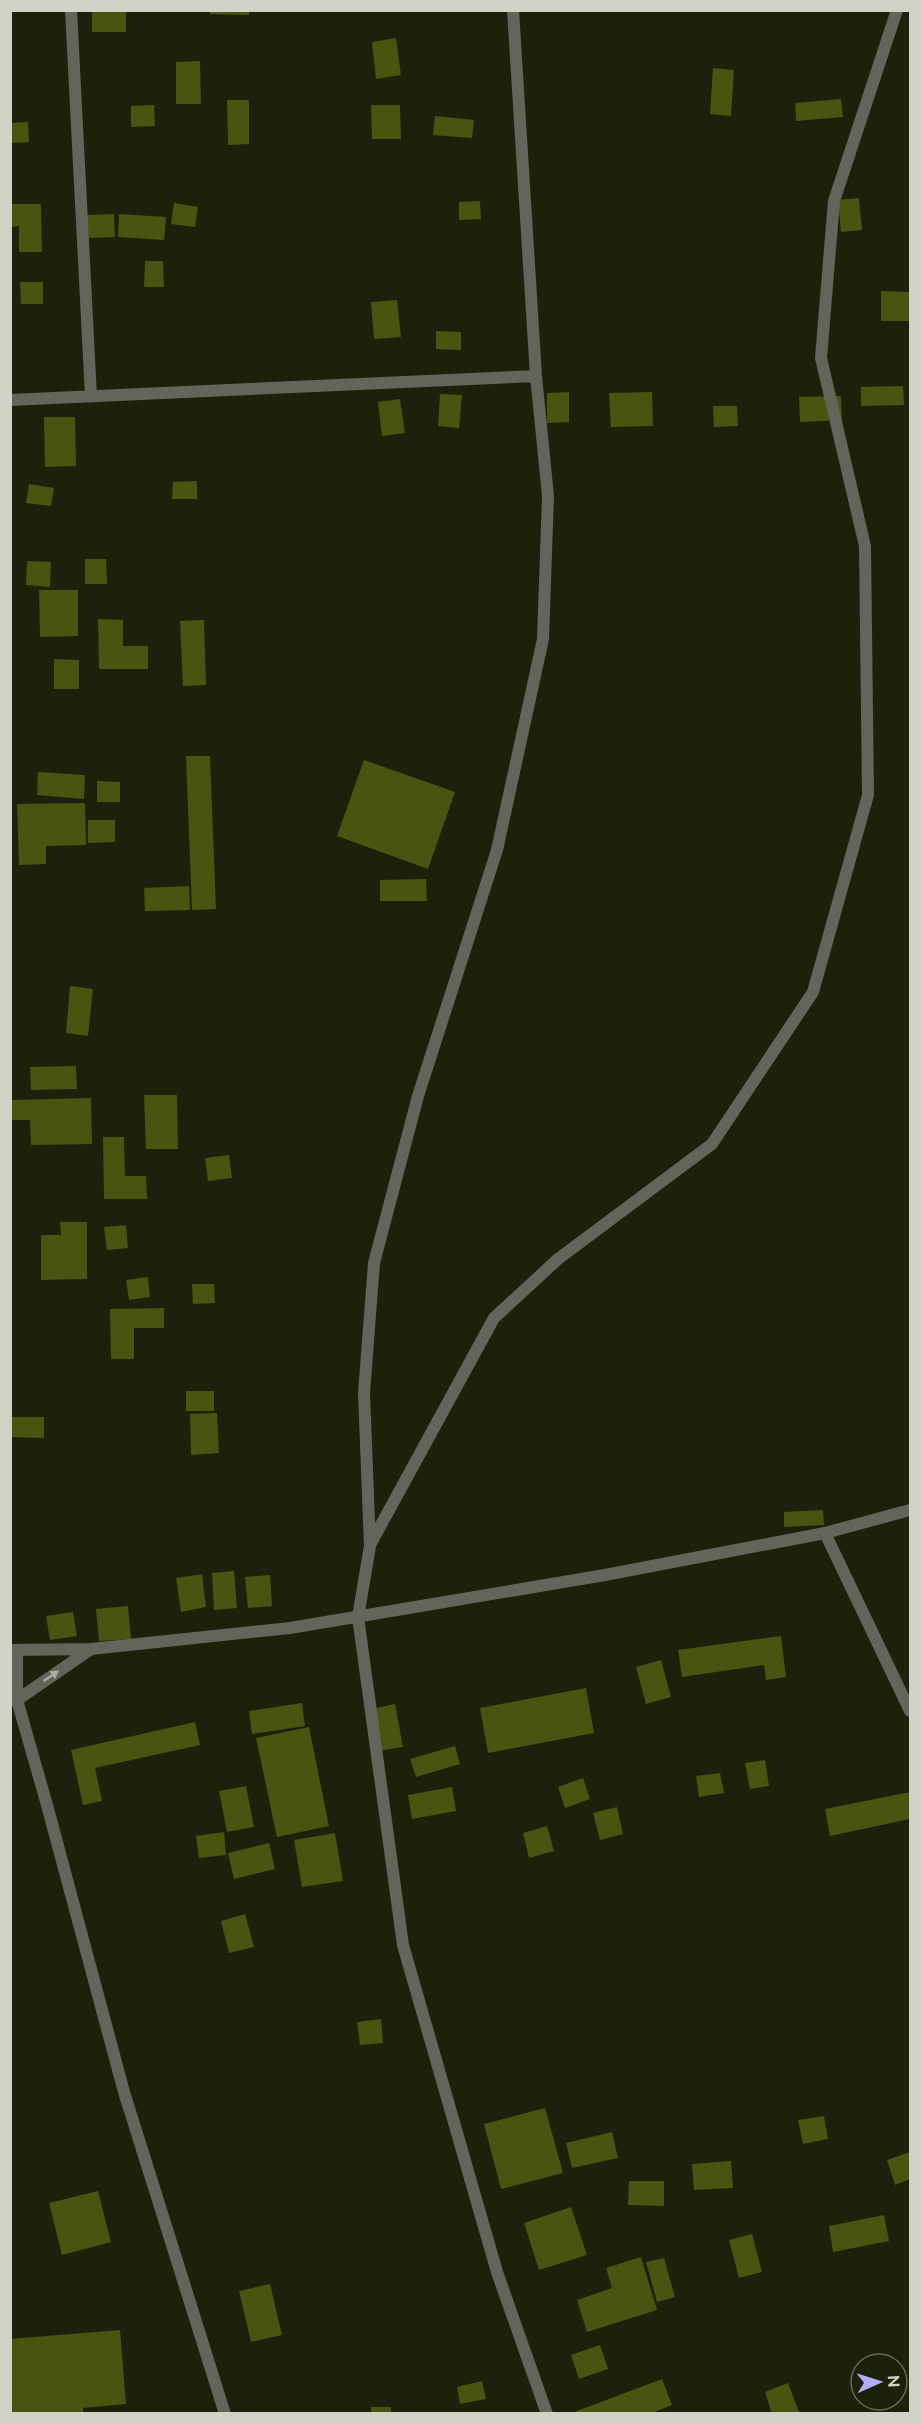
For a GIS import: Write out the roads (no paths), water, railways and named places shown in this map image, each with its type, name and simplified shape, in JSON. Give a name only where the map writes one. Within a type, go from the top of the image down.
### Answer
[{"type":"street","points":[[71,10],[91,396]]},
{"type":"street","points":[[513,10],[536,376],[548,496],[543,639],[497,850],[418,1096],[374,1263],[364,1393],[370,1546],[358,1617],[403,1945],[497,2272],[547,2414]]},
{"type":"street","points":[[370,1546],[494,1318],[558,1259],[712,1144],[813,992],[868,795],[865,546],[821,358],[833,212],[834,201],[897,10]]},
{"type":"street","points":[[10,400],[536,376]]},
{"type":"street","points":[[225,2414],[124,2092],[47,1805],[14,1700],[14,1650],[91,1649],[290,1628],[604,1575],[825,1533],[910,1510]]},
{"type":"street","points":[[825,1533],[910,1711]]},
{"type":"street","points":[[14,1700],[91,1649]]}]
